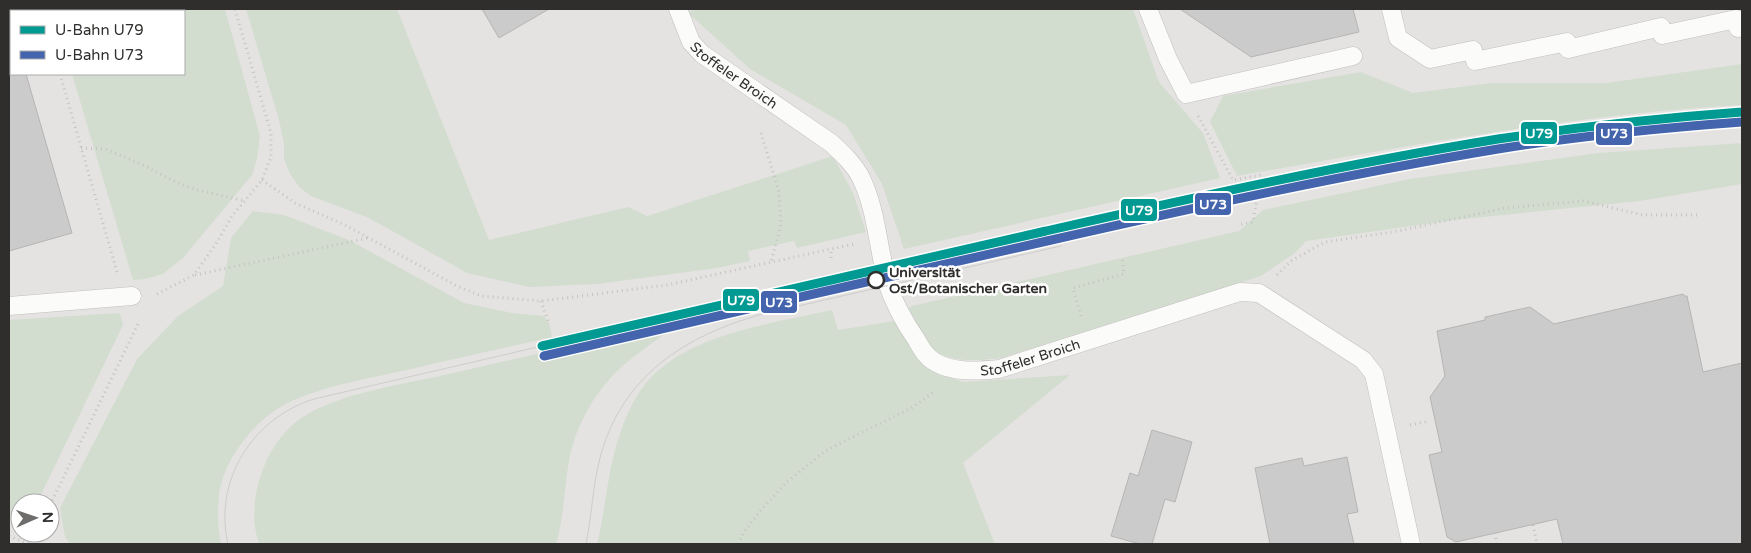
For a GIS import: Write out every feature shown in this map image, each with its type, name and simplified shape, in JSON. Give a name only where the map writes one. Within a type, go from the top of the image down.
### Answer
[{"type":"lane","name":"Stoffeler Broich","points":[[678,9],[691,42],[702,54],[831,143],[848,160],[860,176],[868,195],[879,237],[888,286],[911,332],[926,355],[936,363],[972,372],[998,370],[1240,292],[1259,293]]},
{"type":"lane","points":[[1148,9],[1168,59],[1186,94],[1353,56]]},
{"type":"lane","points":[[1391,9],[1398,38],[1430,59],[1473,50],[1476,61],[1566,42],[1568,49],[1661,27],[1662,35],[1736,19],[1738,28],[1742,27]]},
{"type":"lane","points":[[1259,293],[1364,360],[1374,374],[1411,544]]},
{"type":"lane","points":[[9,306],[128,296]]},
{"type":"path","points":[[194,275],[218,242],[232,216],[262,180],[270,157],[271,133],[235,9]]},
{"type":"path","points":[[60,75],[81,148],[128,296]]},
{"type":"path","points":[[1186,94],[1233,180],[1261,175],[1253,222],[1238,225]]},
{"type":"path","points":[[761,133],[779,192],[782,224],[771,262]]},
{"type":"path","points":[[81,148],[106,149],[194,190],[245,201]]},
{"type":"path","points":[[262,180],[295,203],[345,225],[457,286],[481,296],[541,301],[667,285],[879,237]]},
{"type":"path","points":[[1259,293],[1291,261],[1325,242],[1398,231],[1505,208],[1582,201],[1643,215],[1698,215]]},
{"type":"path","points":[[152,296],[194,275],[369,238]]},
{"type":"path","points":[[831,249],[831,258]]},
{"type":"path","points":[[1089,341],[1073,288],[1124,274],[1122,258]]},
{"type":"path","points":[[541,301],[549,323]]},
{"type":"path","points":[[56,493],[140,318]]},
{"type":"path","points":[[738,544],[744,532],[760,511],[787,482],[825,452],[913,407],[940,387],[947,376],[948,367]]},
{"type":"path","points":[[1533,525],[1536,544]]},
{"type":"path","points":[[1495,533],[1497,544]]},
{"type":"path","points":[[9,536],[31,544]]},
{"type":"green space","points":[[225,9],[260,136],[257,159],[252,175],[183,258],[163,274],[146,279],[133,280],[72,75],[185,75],[185,10],[64,10]]},
{"type":"green space","points":[[246,9],[397,9],[489,240],[628,207],[647,216],[833,156],[853,193],[866,232],[797,248],[794,241],[748,251],[750,261],[717,268],[597,284],[529,287],[467,273],[369,218],[311,196],[300,188],[290,174],[284,159],[284,144],[279,120]]},
{"type":"green space","points":[[700,9],[1133,9],[1159,82],[1203,133],[1220,178],[904,249],[882,184],[846,125],[750,69],[687,12]]},
{"type":"green space","points":[[1742,64],[1742,105],[1679,109],[1552,124],[1425,143],[1237,176],[1210,122],[1223,96],[1361,72],[1413,93],[1491,83],[1606,83]]},
{"type":"green space","points":[[1742,143],[1742,184],[1640,201],[1454,220],[1306,241],[1295,253],[1261,276],[1001,358],[962,360],[943,355],[927,344],[906,310],[912,306],[1239,231],[1263,210],[1410,179],[1598,153]]},
{"type":"green space","points":[[253,211],[284,215],[349,240],[464,303],[512,313],[544,316],[549,323],[552,337],[337,386],[308,394],[281,407],[268,416],[245,439],[235,452],[228,466],[222,481],[218,501],[221,544],[70,544],[65,537],[60,508],[137,359],[178,316],[223,286],[231,238]]},
{"type":"green space","points":[[832,310],[838,330],[894,321],[920,361],[936,371],[963,382],[1070,375],[963,463],[995,544],[597,544],[612,462],[620,433],[627,414],[637,396],[659,370],[680,355],[703,343],[755,327]]},
{"type":"green space","points":[[120,313],[123,325],[42,493],[10,493],[10,518],[9,518],[9,320]]},
{"type":"green space","points":[[661,326],[663,335],[616,373],[597,395],[582,420],[569,461],[561,524],[556,544],[259,544],[255,527],[254,509],[262,472],[280,439],[292,425],[306,415],[321,407],[354,395]]},
{"type":"building","points":[[482,9],[549,9],[499,38]]},
{"type":"building","points":[[1180,9],[1353,9],[1359,32],[1251,57]]},
{"type":"building","points":[[10,41],[10,75],[26,75],[72,233],[9,251]]},
{"type":"building","points":[[1683,294],[1687,296],[1703,372],[1742,363],[1742,544],[1563,544],[1557,519],[1456,542],[1447,537],[1429,455],[1442,452],[1430,397],[1445,376],[1437,331],[1485,320],[1485,317],[1530,307],[1554,324]]},
{"type":"building","points":[[1152,430],[1192,442],[1175,502],[1165,499],[1152,544],[1140,544],[1111,536],[1130,473],[1138,476]]},
{"type":"building","points":[[1347,457],[1358,512],[1347,514],[1354,544],[1270,544],[1255,468],[1302,458],[1304,466]]},
{"type":"tram line","points":[[586,544],[598,465],[611,426],[625,402],[641,381],[660,363],[682,348],[706,335],[759,315],[1061,246]]},
{"type":"tram line","points":[[228,544],[225,520],[227,497],[233,475],[243,455],[256,436],[292,408],[314,399],[542,346]]},
{"type":"metro line","name":"U79","points":[[542,346],[1102,218],[1328,170],[1498,139],[1650,120],[1742,112]]},
{"type":"metro line","name":"U73","points":[[544,356],[1103,228],[1328,180],[1528,144],[1620,133],[1742,122]]},
{"type":"place","name":"Universität Ost/Botanischer Garten","points":[[876,280]]}]
